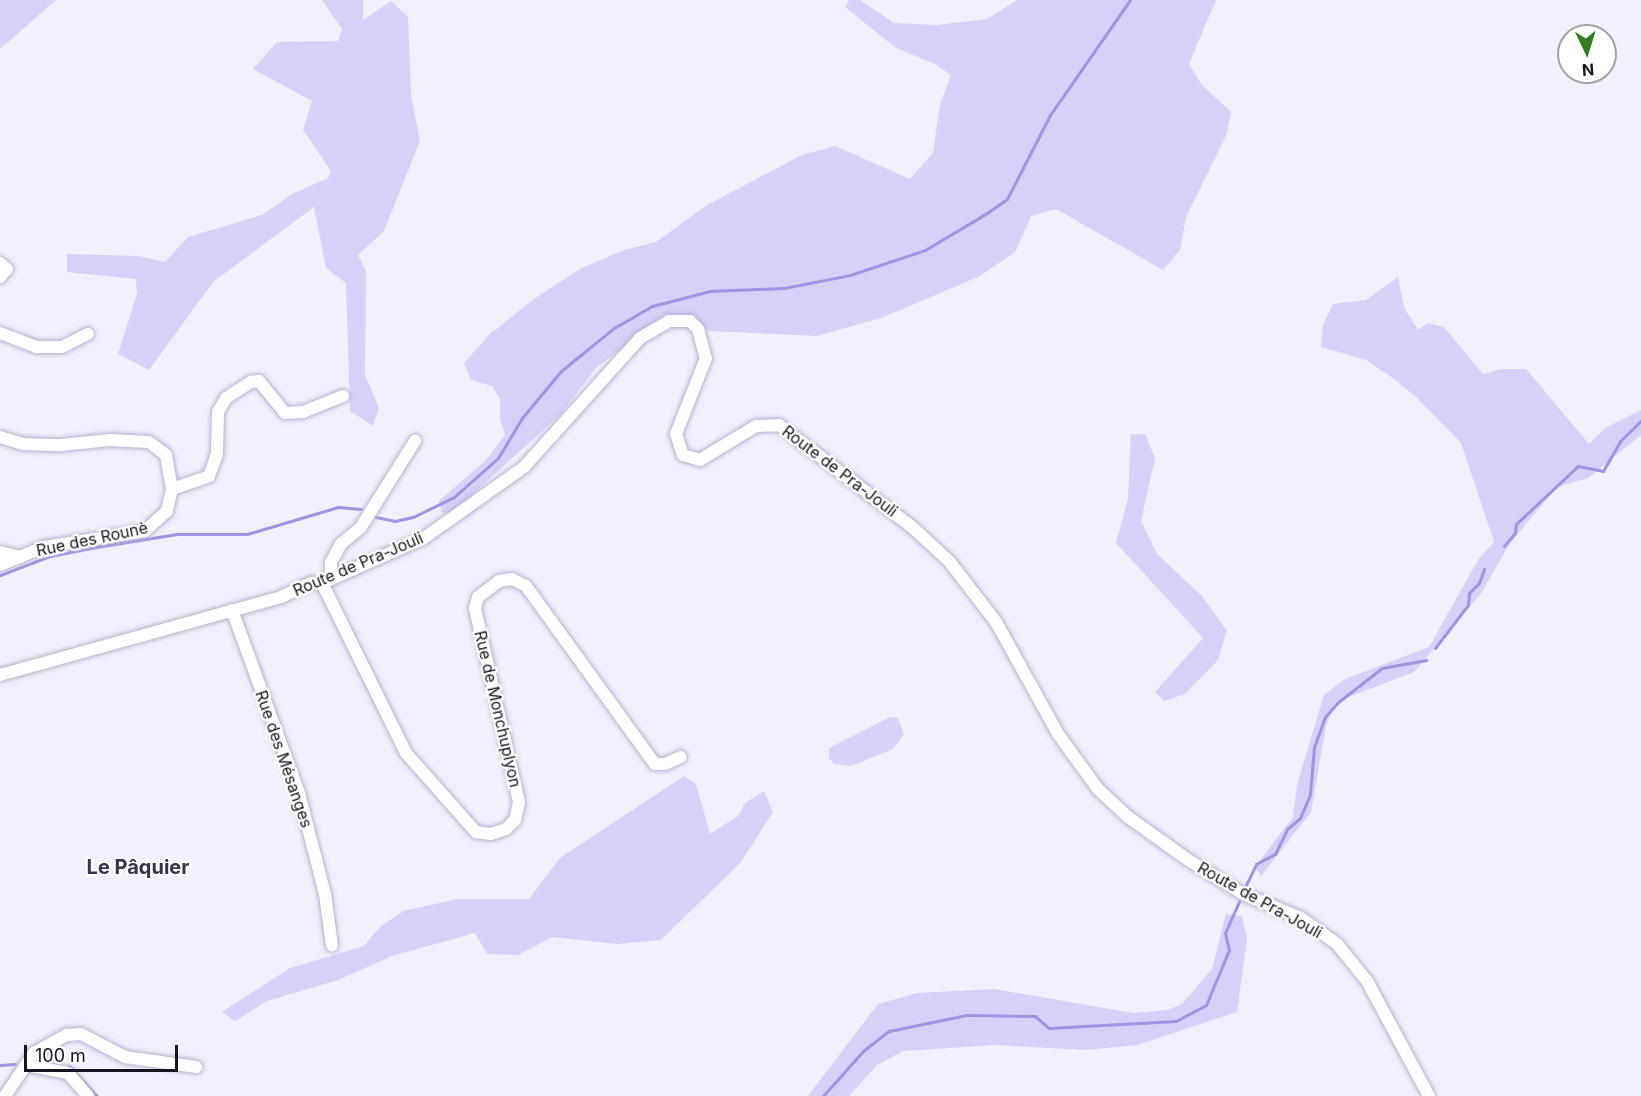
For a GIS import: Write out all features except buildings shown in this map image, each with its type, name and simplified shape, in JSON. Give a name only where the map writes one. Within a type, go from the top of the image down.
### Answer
[{"type":"street","points":[[0,263],[7,269],[0,277]]},
{"type":"street","name":"Route de Pra-Jouli","points":[[0,675],[232,610],[311,583],[327,580],[434,532],[524,467],[640,338],[669,321],[690,321],[698,329],[706,358],[676,434],[682,455],[691,460],[706,458],[756,426],[779,425],[912,527],[949,561],[992,616],[1058,735],[1098,789],[1141,828],[1190,861],[1243,894],[1301,918],[1337,944],[1367,981],[1429,1096]]},
{"type":"street","points":[[0,333],[36,347],[62,347],[88,334]]},
{"type":"street","points":[[0,437],[23,444],[52,445],[149,442],[166,455],[172,489],[209,476],[217,454],[218,412],[226,398],[250,382],[259,381],[285,412],[303,412],[343,396]]},
{"type":"street","points":[[327,580],[331,562],[341,544],[361,527],[415,441]]},
{"type":"street","name":"Rue des Rounè","points":[[0,565],[44,547],[145,531],[167,511],[172,489]]},
{"type":"street","points":[[0,552],[20,557]]},
{"type":"street","name":"Rue de Monchuplyon","points":[[327,580],[406,753],[476,832],[491,834],[506,830],[515,820],[519,802],[476,608],[478,597],[499,581],[512,579],[526,586],[655,764],[665,764],[681,757]]},
{"type":"street","name":"Rue des Mésanges","points":[[232,610],[299,792],[325,894],[332,946]]},
{"type":"street","points":[[5,1096],[34,1053],[57,1040],[81,1035],[125,1058],[196,1067]]},
{"type":"street","points":[[26,1065],[68,1073],[88,1096]]},
{"type":"shaded area","points":[[0,0],[56,0],[0,49]]},
{"type":"shaded area","points":[[322,0],[363,0],[363,20],[391,1],[408,17],[411,95],[420,141],[384,231],[358,255],[366,271],[365,375],[379,408],[373,426],[350,411],[346,283],[326,268],[314,207],[213,282],[149,370],[118,354],[137,294],[136,279],[67,272],[67,254],[138,256],[165,262],[188,237],[262,215],[292,194],[328,178],[331,171],[303,130],[312,101],[253,69],[277,42],[338,41],[342,29]]},
{"type":"shaded area","points":[[849,0],[860,0],[894,23],[937,25],[987,19],[1017,0],[1216,0],[1189,64],[1202,85],[1231,112],[1226,136],[1186,217],[1180,250],[1163,270],[1056,209],[1031,216],[1015,252],[980,276],[884,317],[817,336],[708,331],[691,315],[658,321],[596,368],[560,415],[475,492],[464,510],[442,513],[439,501],[486,460],[505,435],[500,420],[500,399],[492,386],[471,380],[464,363],[490,334],[534,299],[580,269],[624,250],[656,242],[707,205],[802,155],[835,146],[910,179],[933,153],[940,105],[951,75],[935,64],[896,48],[845,7]]},
{"type":"shaded area","points":[[1398,277],[1404,307],[1418,330],[1428,323],[1444,327],[1483,374],[1502,369],[1526,369],[1589,444],[1605,428],[1641,410],[1641,435],[1588,478],[1557,487],[1510,543],[1482,592],[1414,672],[1336,702],[1326,726],[1311,812],[1261,876],[1255,867],[1293,817],[1297,785],[1324,695],[1345,679],[1429,647],[1478,560],[1494,542],[1461,443],[1415,396],[1390,376],[1366,360],[1321,347],[1323,325],[1333,304],[1366,300]]},
{"type":"shaded area","points":[[1131,434],[1145,434],[1155,458],[1141,521],[1157,554],[1201,595],[1227,631],[1218,660],[1185,694],[1164,701],[1155,692],[1203,638],[1116,543],[1128,499]]},
{"type":"shaded area","points":[[890,717],[898,718],[904,734],[893,749],[851,766],[834,764],[829,758],[829,748]]},
{"type":"shaded area","points":[[684,776],[696,784],[710,834],[739,815],[745,803],[764,791],[773,812],[740,863],[661,940],[617,944],[552,937],[518,955],[487,954],[475,933],[392,956],[338,980],[267,1001],[235,1021],[222,1012],[290,968],[364,946],[379,928],[403,911],[458,899],[529,899],[560,858]]},
{"type":"shaded area","points":[[1226,914],[1242,916],[1247,939],[1237,1012],[1138,1045],[1086,1050],[995,1045],[904,1051],[877,1065],[849,1096],[808,1096],[878,1004],[917,993],[994,989],[1133,1013],[1168,1010],[1182,1004],[1212,969]]},
{"type":"waterway","points":[[376,517],[395,521],[413,517],[454,497],[498,458],[522,418],[561,371],[614,328],[652,306],[710,291],[784,288],[850,275],[925,250],[987,213],[1007,199],[1050,115],[1130,0]]},
{"type":"waterway","points":[[1504,546],[1515,533],[1516,524],[1578,466],[1603,471],[1620,441],[1641,421]]},
{"type":"waterway","points":[[0,575],[50,556],[96,547],[177,534],[247,534],[338,507],[361,509]]},
{"type":"waterway","points":[[1435,648],[1468,605],[1469,593],[1479,583],[1484,569]]},
{"type":"waterway","points":[[1244,889],[1256,864],[1275,854],[1287,829],[1300,818],[1310,794],[1314,747],[1325,717],[1337,703],[1382,668],[1426,660]]},
{"type":"waterway","points":[[823,1096],[863,1051],[889,1031],[966,1015],[1035,1016],[1049,1028],[1176,1021],[1206,1005],[1229,950],[1225,933],[1240,900]]},
{"type":"waterway","points":[[0,1065],[15,1064]]},
{"type":"waterway","points":[[69,1066],[97,1096]]},
{"type":"district","name":"Le Pâquier","points":[[138,867]]}]
